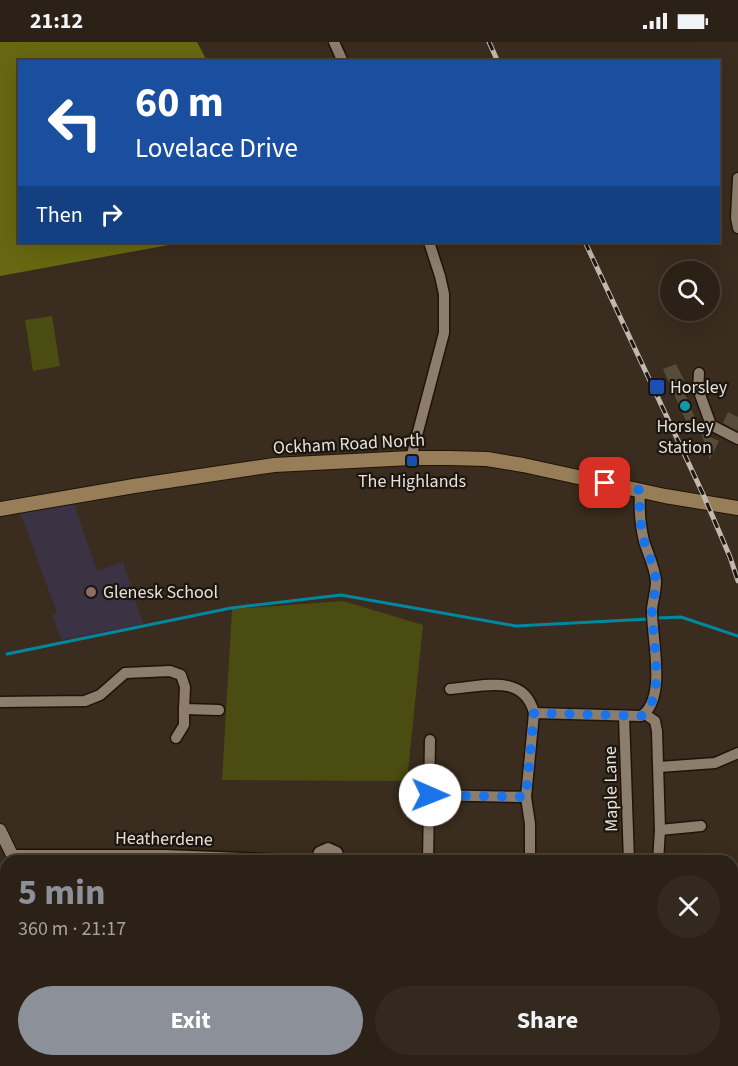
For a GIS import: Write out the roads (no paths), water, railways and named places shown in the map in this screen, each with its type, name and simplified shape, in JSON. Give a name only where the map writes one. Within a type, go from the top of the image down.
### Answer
[{"type":"main road","name":"Ockham Road North","points":[[0,509],[274,465],[411,458],[487,459],[738,508]]},
{"type":"street","points":[[334,42],[342,60]]},
{"type":"street","points":[[738,178],[736,218],[738,228]]},
{"type":"street","points":[[411,458],[444,333],[444,294],[429,243]]},
{"type":"street","points":[[699,373],[698,389],[711,425],[738,439]]},
{"type":"street","points":[[534,713],[624,716],[645,714],[656,687],[652,612],[656,582],[639,511],[640,490]]},
{"type":"street","points":[[0,702],[85,701],[100,695],[125,673],[170,671],[181,675],[184,680],[184,725],[176,738]]},
{"type":"street","points":[[450,689],[504,684],[522,691],[532,702],[534,713],[526,797],[530,824],[530,855]]},
{"type":"street","points":[[184,709],[219,710]]},
{"type":"street","points":[[645,714],[655,721],[657,731],[660,830],[658,855]]},
{"type":"street","name":"Maple Lane","points":[[624,716],[629,855]]},
{"type":"street","points":[[428,855],[430,741]]},
{"type":"street","points":[[659,767],[715,763],[738,753]]},
{"type":"street","points":[[430,795],[526,797]]},
{"type":"street","points":[[660,830],[701,826]]},
{"type":"street","points":[[0,830],[12,855]]},
{"type":"street","name":"Heatherdene","points":[[318,855],[319,852],[328,848],[337,852],[338,855]]},
{"type":"waterway","points":[[7,654],[231,608],[341,595],[516,626],[649,619]]},
{"type":"waterway","points":[[656,618],[681,617],[738,636]]},
{"type":"railway","points":[[489,42],[497,60]]},
{"type":"railway","points":[[585,243],[703,494],[738,581]]},
{"type":"place","name":"Horsley","points":[[657,387]]},
{"type":"place","name":"Horsley Station","points":[[685,406]]},
{"type":"place","name":"The Highlands","points":[[412,461]]},
{"type":"place","name":"Glenesk School","points":[[91,592]]}]
